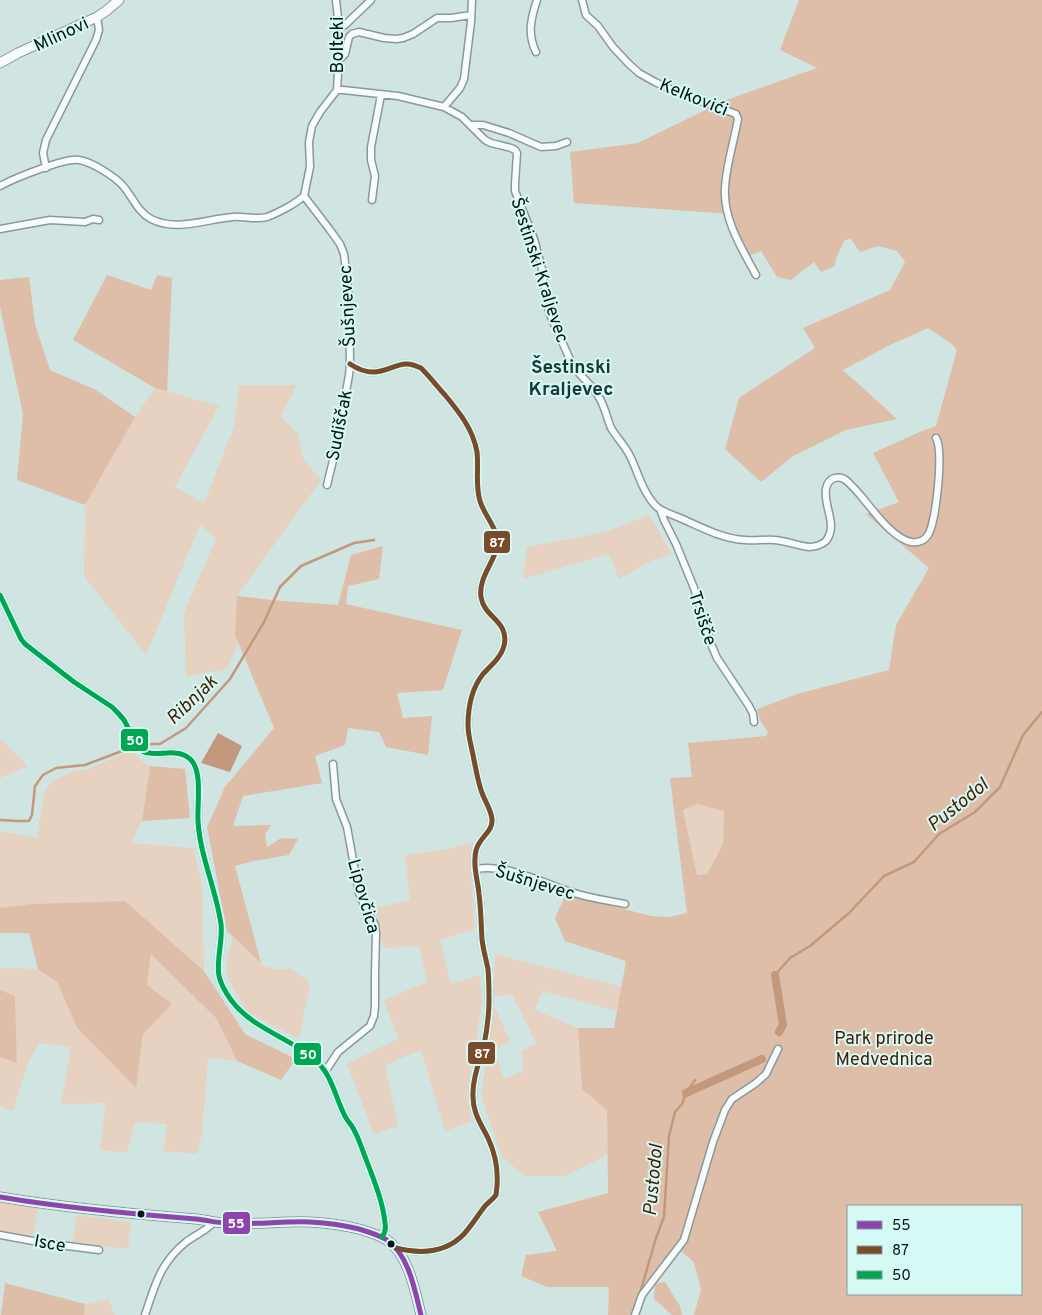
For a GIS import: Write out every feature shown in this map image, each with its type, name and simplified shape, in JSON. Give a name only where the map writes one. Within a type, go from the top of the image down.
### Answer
[{"type":"street","name":"Mlinovi","points":[[0,63],[97,17],[119,0]]},
{"type":"street","name":"Bolteki","points":[[336,0],[339,29],[337,90]]},
{"type":"street","points":[[339,29],[372,0]]},
{"type":"street","points":[[444,107],[457,93],[464,79],[472,0]]},
{"type":"street","points":[[536,52],[531,39],[530,26],[537,0]]},
{"type":"street","name":"Kelkovići","points":[[582,0],[586,15],[598,26],[613,47],[640,73],[665,87],[736,114],[738,119],[724,191],[731,223],[741,248],[756,275]]},
{"type":"street","points":[[339,60],[345,54],[348,37],[355,32],[396,39],[413,34],[437,18],[471,15]]},
{"type":"street","points":[[46,168],[43,153],[46,140],[96,40],[99,30],[97,17]]},
{"type":"street","points":[[0,186],[34,171],[79,160],[107,173],[124,186],[137,206],[154,220],[171,225],[186,225],[234,216],[265,218],[294,204],[304,196],[310,167],[308,149],[312,126],[337,90]]},
{"type":"street","name":"Šestinski Kraljevec","points":[[337,90],[398,96],[444,107],[462,117],[485,140],[515,150],[517,153],[515,191],[534,239],[551,317],[575,370],[597,393],[610,425],[630,456],[639,479],[660,509],[701,528],[738,540],[774,539],[808,547],[814,546],[824,543],[830,534],[831,523],[826,506],[826,487],[834,477],[840,477],[848,482],[893,532],[904,540],[920,542],[927,538],[930,532],[939,478],[940,453],[936,438]]},
{"type":"street","points":[[372,200],[375,176],[371,160],[371,147],[381,95]]},
{"type":"street","points":[[471,125],[509,133],[540,147],[556,146],[567,142]]},
{"type":"street","name":"Šušnjevec","points":[[304,196],[340,244],[345,259],[349,299],[350,364],[361,370],[374,372],[404,364],[421,368],[462,416],[471,430],[476,445],[479,499],[494,529],[497,541],[495,553],[483,582],[481,596],[486,611],[500,623],[505,635],[505,644],[499,657],[478,680],[473,692],[470,708],[468,725],[470,742],[481,790],[490,810],[492,821],[492,826],[478,847],[475,859],[476,869],[490,867],[510,870],[584,896],[625,904]]},
{"type":"street","points":[[0,229],[50,220],[82,222],[99,220]]},
{"type":"street","name":"Sudiščak","points":[[327,485],[336,448],[350,364]]},
{"type":"street","name":"Trsišče","points":[[660,509],[689,574],[717,658],[749,706],[754,722]]},
{"type":"street","points":[[0,595],[25,644],[74,682],[112,707],[124,720],[140,750],[147,753],[170,752],[188,756],[194,762],[198,777],[198,824],[202,851],[221,923],[218,965],[218,974],[221,982],[230,998],[243,1013],[313,1058],[325,1072],[345,1117],[354,1130],[370,1170],[385,1221],[382,1237]]},
{"type":"street","name":"Lipovčica","points":[[325,1072],[338,1052],[370,1026],[375,1006],[375,924],[359,893],[347,827],[336,799],[333,764]]},
{"type":"street","points":[[396,1248],[418,1252],[445,1247],[460,1238],[497,1191],[494,1154],[477,1118],[473,1101],[474,1080],[485,1039],[489,1003],[488,971],[483,945],[476,869]]},
{"type":"street","points":[[635,1315],[642,1295],[684,1240],[713,1142],[725,1110],[732,1099],[766,1074],[778,1049]]},
{"type":"street","points":[[0,1197],[91,1210],[214,1222],[237,1224],[309,1222],[365,1231],[382,1237],[396,1248],[406,1264],[420,1315]]},
{"type":"street","points":[[146,1315],[157,1279],[167,1261],[188,1240],[209,1228],[214,1222]]},
{"type":"street","name":"Isce","points":[[0,1235],[99,1250]]},
{"type":"street","points":[[406,1264],[418,1252]]},
{"type":"shaded area","points":[[239,385],[297,385],[281,416],[298,434],[303,458],[321,480],[237,596],[238,641],[228,669],[186,676],[184,613],[216,538],[200,525],[146,655],[84,576],[85,505],[135,417],[155,388],[219,406],[175,487],[204,503],[234,427]]},
{"type":"shaded area","points":[[649,515],[672,554],[651,561],[619,579],[609,554],[523,579],[527,547],[605,532]]},
{"type":"shaded area","points":[[218,733],[242,746],[230,772],[201,763]]},
{"type":"shaded area","points":[[0,738],[28,766],[0,778]]},
{"type":"shaded area","points":[[133,751],[144,763],[150,766],[142,821],[131,843],[194,848],[202,887],[204,971],[125,901],[31,904],[0,908],[0,831],[37,838],[44,794],[51,782],[77,770],[86,770]]},
{"type":"shaded area","points":[[697,804],[724,811],[723,844],[707,874],[697,875],[683,809]]},
{"type":"shaded area","points":[[473,842],[471,869],[475,929],[440,940],[451,984],[480,975],[482,1002],[467,1096],[472,1121],[445,1131],[421,1050],[385,1065],[398,1126],[374,1134],[347,1064],[398,1039],[384,1000],[427,982],[419,946],[383,948],[375,908],[410,900],[405,855],[448,849]]},
{"type":"shaded area","points":[[233,937],[261,965],[275,969],[291,969],[309,981],[299,1039],[249,1013],[235,992],[227,974],[227,959]]},
{"type":"shaded area","points":[[151,953],[216,1018],[237,1061],[208,1058],[202,1134],[197,1154],[163,1151],[167,1124],[135,1122],[127,1153],[100,1150],[106,1103],[61,1104],[71,1047],[39,1043],[27,1065],[13,1111],[0,1106],[0,1057],[17,1063],[15,996],[0,990],[0,968],[38,969],[57,982],[77,1028],[136,1088],[143,1034],[172,1004],[147,985]]},
{"type":"shaded area","points":[[495,954],[622,987],[617,1011],[542,991],[535,1010],[578,1028],[582,1089],[607,1110],[607,1155],[566,1176],[525,1176],[502,1157],[481,1095],[494,1006],[510,1041],[495,1050],[503,1079],[524,1071],[521,1051],[536,1043],[512,995],[493,996]]},
{"type":"shaded area","points":[[0,1201],[38,1208],[32,1235],[28,1236],[0,1230]]},
{"type":"shaded area","points":[[77,1215],[131,1222],[128,1249],[73,1242]]},
{"type":"shaded area","points":[[108,1299],[115,1315],[84,1315],[85,1304]]},
{"type":"green space","name":"Park prirode Medvednica","points":[[799,0],[1042,0],[1042,1315],[694,1315],[701,1290],[694,1262],[677,1248],[662,1265],[633,1315],[608,1315],[609,1287],[547,1287],[521,1276],[526,1255],[557,1251],[538,1212],[608,1193],[607,1110],[582,1089],[578,1028],[614,1028],[626,961],[565,941],[555,918],[566,894],[651,916],[669,917],[687,913],[670,778],[692,777],[688,743],[766,736],[768,732],[761,722],[757,709],[797,694],[889,670],[896,625],[929,568],[866,514],[899,502],[873,453],[936,426],[957,350],[952,344],[928,328],[890,345],[843,370],[897,419],[846,430],[793,456],[761,482],[725,449],[739,398],[815,348],[803,328],[890,290],[905,262],[897,251],[878,246],[860,252],[851,239],[845,240],[836,258],[835,266],[821,272],[814,262],[791,280],[777,277],[761,251],[748,256],[738,237],[732,214],[574,203],[570,152],[638,143],[726,100],[817,68],[780,50]],"holes":[[[697,804],[724,811],[723,844],[707,874],[697,875],[683,810]]]},
{"type":"green space","points":[[107,275],[151,290],[157,275],[172,278],[167,391],[155,388],[73,340]]},
{"type":"green space","points":[[29,277],[35,324],[50,370],[96,390],[135,417],[85,505],[17,480],[23,414],[0,307],[0,280]]},
{"type":"green space","points":[[383,546],[379,579],[348,586],[346,604],[462,630],[443,690],[397,693],[403,718],[432,716],[428,755],[386,747],[379,732],[348,728],[345,745],[315,756],[322,783],[243,796],[233,826],[271,825],[265,834],[267,847],[281,838],[298,839],[289,855],[235,866],[261,963],[227,931],[207,827],[225,787],[274,728],[235,635],[237,596],[338,605],[351,555]]},
{"type":"green space","points":[[150,766],[185,769],[190,818],[142,821]]},
{"type":"green space","points":[[125,901],[204,971],[245,1034],[296,1059],[281,1080],[237,1061],[216,1018],[151,954],[147,985],[172,1004],[143,1034],[136,1088],[77,1028],[57,982],[38,969],[29,933],[0,933],[0,908],[31,904]]},
{"type":"green space","points":[[0,990],[15,996],[17,1063],[0,1057]]},
{"type":"green space","points":[[665,1282],[680,1306],[682,1315],[672,1315],[654,1299],[655,1284]]},
{"type":"green space","points":[[5,1283],[85,1304],[84,1315],[1,1315]]},
{"type":"waterway","name":"Ribnjak","points":[[0,820],[29,821],[32,815],[35,786],[43,775],[56,768],[85,765],[130,748],[160,744],[186,728],[230,679],[264,622],[280,587],[301,566],[354,543],[374,540]]},
{"type":"waterway","name":"Pustodol","points":[[775,975],[790,958],[810,946],[849,913],[884,876],[914,862],[939,834],[975,812],[1000,787],[1023,735],[1042,712]]},
{"type":"waterway","points":[[775,975],[783,1025],[779,1032]]},
{"type":"waterway","points":[[686,1093],[762,1059]]},
{"type":"waterway","name":"Pustodol","points":[[640,1293],[664,1217],[669,1136],[675,1112],[682,1104],[686,1093],[695,1080]]},
{"type":"transit line","name":"87","points":[[350,364],[369,372],[381,371],[405,364],[421,368],[450,401],[469,428],[477,452],[480,501],[493,526],[497,542],[494,556],[482,582],[481,597],[487,610],[500,625],[505,638],[500,654],[483,674],[473,692],[468,725],[479,783],[492,819],[491,826],[479,844],[475,857],[482,939],[488,969],[489,1000],[486,1034],[474,1080],[473,1099],[477,1116],[495,1158],[497,1173],[496,1195],[485,1206],[464,1234],[449,1245],[423,1251],[396,1248]]},
{"type":"transit line","name":"50","points":[[0,595],[25,644],[74,682],[112,707],[124,720],[140,750],[152,753],[178,753],[190,759],[194,764],[198,779],[199,834],[221,924],[218,970],[221,983],[229,997],[250,1019],[309,1055],[328,1076],[343,1111],[358,1139],[377,1188],[385,1225],[385,1232],[382,1237]]},
{"type":"transit line","name":"55","points":[[0,1197],[123,1213],[223,1223],[310,1222],[335,1224],[359,1229],[387,1240],[401,1255],[410,1274],[421,1315]]},
{"type":"district","name":"Šestinski Kraljevec","points":[[571,377]]}]
